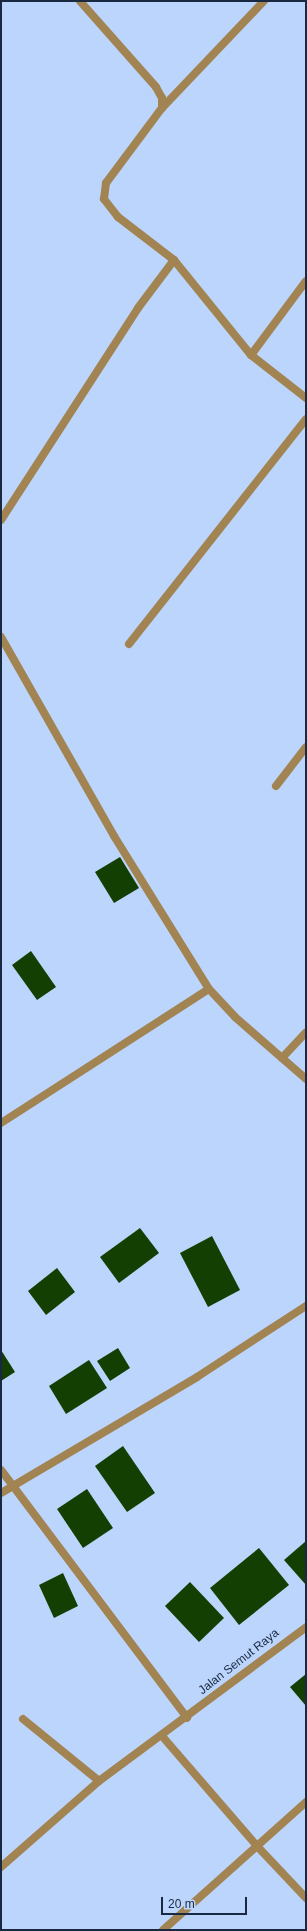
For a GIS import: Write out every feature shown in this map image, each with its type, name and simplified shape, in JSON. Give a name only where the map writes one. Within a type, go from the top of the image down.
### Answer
[{"type":"street","points":[[80,1],[156,87],[162,98],[162,108]]},
{"type":"street","points":[[264,1],[162,108],[106,183],[104,199],[118,218],[174,260],[252,355],[306,398]]},
{"type":"street","points":[[1,520],[138,308],[174,260]]},
{"type":"street","points":[[252,355],[306,281]]},
{"type":"street","points":[[129,644],[306,419]]},
{"type":"street","points":[[1,637],[114,836],[209,989],[235,1017],[306,1079]]},
{"type":"street","points":[[276,786],[306,747]]},
{"type":"street","points":[[1,1123],[209,989]]},
{"type":"street","points":[[282,1058],[306,1032]]},
{"type":"street","points":[[1,1493],[13,1484],[197,1377],[306,1306]]},
{"type":"street","points":[[1,1470],[187,1718]]},
{"type":"street","name":"Jalan Semut Raya","points":[[1,1867],[99,1782],[187,1718],[306,1627]]},
{"type":"street","points":[[23,1719],[99,1782]]},
{"type":"street","points":[[162,1736],[256,1845],[306,1898]]},
{"type":"street","points":[[163,1930],[256,1845],[306,1802]]},
{"type":"building","points":[[120,857],[139,888],[114,903],[95,872]]},
{"type":"building","points":[[31,951],[56,987],[37,1000],[12,965]]},
{"type":"building","points":[[140,1228],[159,1253],[119,1283],[100,1257]]},
{"type":"building","points":[[212,1236],[240,1290],[208,1307],[180,1253]]},
{"type":"building","points":[[57,1268],[75,1292],[46,1315],[28,1291]]},
{"type":"building","points":[[118,1348],[130,1368],[110,1381],[97,1361]]},
{"type":"building","points":[[1,1350],[15,1372],[1,1381]]},
{"type":"building","points":[[89,1360],[107,1388],[66,1414],[49,1386]]},
{"type":"building","points":[[123,1446],[155,1493],[127,1512],[95,1466]]},
{"type":"building","points":[[87,1489],[113,1528],[83,1548],[57,1509]]},
{"type":"building","points":[[306,1541],[306,1585],[284,1560]]},
{"type":"building","points":[[259,1548],[289,1585],[239,1625],[210,1588]]},
{"type":"building","points":[[63,1573],[78,1606],[54,1618],[39,1585]]},
{"type":"building","points":[[190,1582],[224,1618],[199,1642],[165,1606]]},
{"type":"building","points":[[306,1674],[306,1706],[290,1687]]}]
